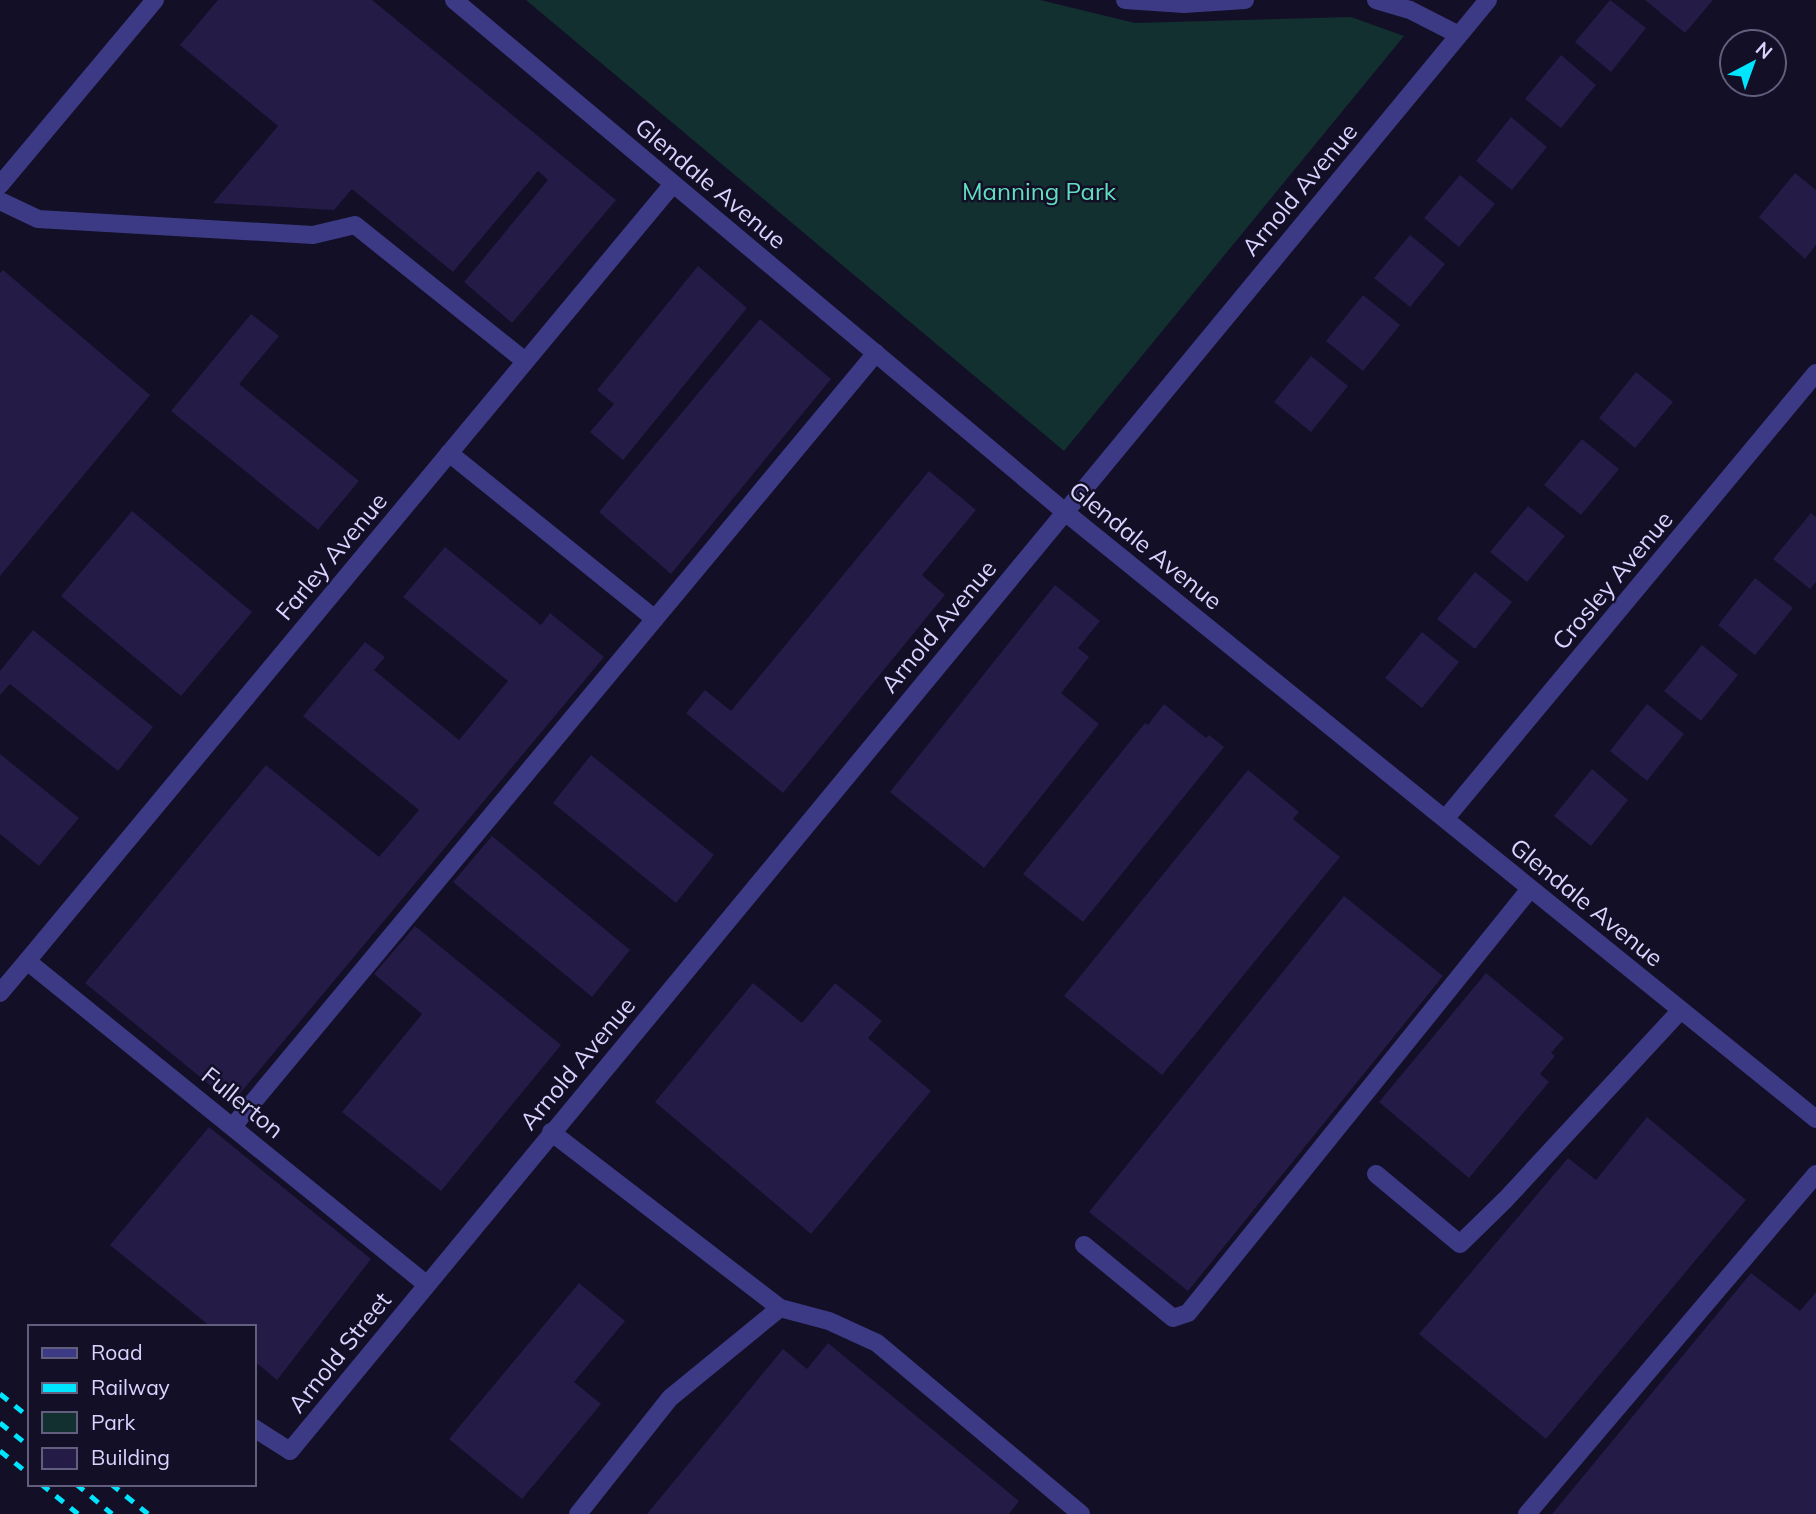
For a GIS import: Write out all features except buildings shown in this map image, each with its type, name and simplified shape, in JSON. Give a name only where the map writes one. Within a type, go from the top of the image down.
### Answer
[{"type":"street","points":[[0,185],[155,0]]},
{"type":"street","name":"Glendale Avenue","points":[[454,0],[1065,512],[1816,1119]]},
{"type":"street","points":[[1125,0],[1184,4],[1245,0]]},
{"type":"street","points":[[1376,0],[1410,10],[1459,35]]},
{"type":"street","name":"Arnold Avenue","points":[[426,1284],[1488,0]]},
{"type":"street","name":"Farley Avenue","points":[[0,993],[673,184]]},
{"type":"street","points":[[0,201],[38,219],[313,235],[355,225],[525,361]]},
{"type":"street","points":[[233,1125],[876,353]]},
{"type":"street","name":"Crosley Avenue","points":[[1445,819],[1816,373]]},
{"type":"street","points":[[449,453],[655,619]]},
{"type":"street","points":[[1084,1245],[1173,1318],[1188,1313],[1530,889]]},
{"type":"street","name":"Fullerton","points":[[27,961],[233,1125],[426,1284]]},
{"type":"street","points":[[1376,1174],[1460,1244],[1506,1199],[1681,1010]]},
{"type":"street","points":[[551,1132],[780,1308],[830,1321],[877,1343],[1081,1514]]},
{"type":"street","points":[[1527,1514],[1816,1174]]},
{"type":"street","name":"Arnold Street","points":[[256,1429],[290,1451],[426,1284]]},
{"type":"street","points":[[578,1514],[670,1398],[780,1308]]},
{"type":"green space","name":"Manning Park","points":[[526,0],[1040,0],[1135,23],[1351,17],[1404,36],[1064,451]]},
{"type":"railway","points":[[0,1394],[28,1416]]},
{"type":"railway","points":[[0,1423],[28,1445]]},
{"type":"railway","points":[[0,1451],[28,1473]]},
{"type":"railway","points":[[43,1486],[78,1514]]},
{"type":"railway","points":[[78,1486],[112,1514]]},
{"type":"railway","points":[[113,1486],[148,1514]]}]
